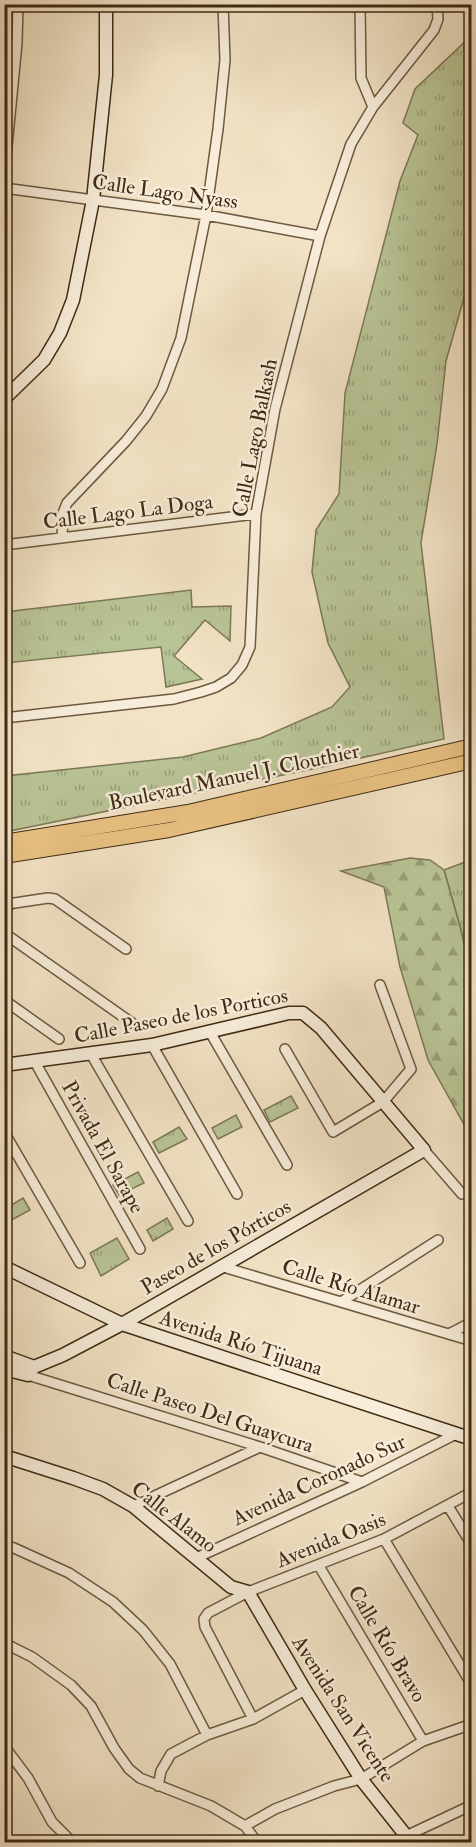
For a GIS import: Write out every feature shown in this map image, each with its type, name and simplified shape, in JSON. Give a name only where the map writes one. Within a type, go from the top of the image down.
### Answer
[{"type":"main road","name":"Boulevard Manuel J. Clouthier","points":[[4,842],[188,812],[471,746]]},
{"type":"main road","name":"Boulevard Manuel J. Clouthier","points":[[4,856],[169,830],[471,761]]},
{"type":"street","points":[[4,177],[18,43],[18,4]]},
{"type":"street","points":[[4,399],[44,360],[60,333],[73,300],[93,200],[106,75],[106,4]]},
{"type":"street","points":[[62,538],[63,513],[67,503],[126,441],[146,416],[162,389],[181,338],[206,215],[225,60],[224,4]]},
{"type":"street","points":[[360,4],[361,78],[373,107]]},
{"type":"street","name":"Calle Lago Balkash","points":[[4,718],[174,699],[216,687],[231,678],[242,665],[250,647],[256,514],[276,409],[320,236],[351,144],[373,107],[434,30],[438,19],[437,4]]},
{"type":"street","points":[[4,51],[18,43]]},
{"type":"street","name":"Calle Lago Nyass","points":[[4,188],[206,215],[320,236]]},
{"type":"street","name":"Calle Lago La Doga","points":[[4,545],[256,514]]},
{"type":"street","points":[[6,906],[48,898],[56,899],[126,949]]},
{"type":"street","points":[[4,933],[132,1023]]},
{"type":"street","points":[[285,1049],[333,1132],[383,1102],[411,1069],[380,985]]},
{"type":"street","points":[[4,1000],[59,1039]]},
{"type":"street","name":"Calle Paseo de los Porticos","points":[[4,1065],[152,1045],[289,1013],[303,1013],[321,1028],[462,1194]]},
{"type":"street","points":[[210,1032],[286,1165]]},
{"type":"street","points":[[152,1045],[237,1194]]},
{"type":"street","points":[[91,1054],[188,1221]]},
{"type":"street","name":"Privada El Sarape","points":[[34,1062],[140,1249]]},
{"type":"street","points":[[4,1132],[80,1263]]},
{"type":"street","name":"Paseo de los Pórticos","points":[[31,1371],[122,1324],[424,1150]]},
{"type":"street","points":[[341,1302],[438,1240]]},
{"type":"street","name":"Calle Río Alamar","points":[[220,1266],[471,1341]]},
{"type":"street","name":"Avenida Río Tijuana","points":[[4,1267],[122,1324],[471,1439]]},
{"type":"street","points":[[449,1334],[471,1322]]},
{"type":"street","points":[[4,1356],[31,1371]]},
{"type":"street","points":[[4,1368],[31,1371]]},
{"type":"street","name":"Calle Paseo Del Guaycura","points":[[31,1371],[47,1379],[362,1482]]},
{"type":"street","name":"Avenida Coronado Sur","points":[[196,1558],[362,1482],[456,1434]]},
{"type":"street","points":[[133,1506],[260,1447]]},
{"type":"street","name":"Calle Alamo","points":[[4,1456],[74,1478],[133,1506],[231,1587],[248,1593]]},
{"type":"street","name":"Avenida Oasis","points":[[253,1719],[205,1627],[204,1619],[208,1612],[248,1593],[384,1539],[471,1492]]},
{"type":"street","points":[[448,1506],[471,1545]]},
{"type":"street","points":[[384,1539],[471,1684]]},
{"type":"street","points":[[4,1546],[14,1548],[69,1573],[113,1602],[143,1630],[170,1664],[207,1735]]},
{"type":"street","name":"Calle Río Bravo","points":[[320,1566],[423,1741]]},
{"type":"street","name":"Avenida San Vicente","points":[[248,1593],[361,1779],[409,1839]]},
{"type":"street","points":[[4,1643],[32,1657],[71,1685],[91,1706],[114,1748],[129,1769],[140,1778],[199,1799],[245,1826],[257,1842]]},
{"type":"street","points":[[158,1786],[161,1771],[171,1754],[207,1735],[253,1719],[305,1690]]},
{"type":"street","points":[[245,1826],[275,1809],[334,1786],[361,1779],[423,1741],[471,1724]]},
{"type":"street","points":[[4,1746],[28,1778],[51,1822],[72,1842]]},
{"type":"street","points":[[409,1839],[471,1804]]},
{"type":"green space","points":[[471,36],[471,273],[446,361],[437,444],[421,543],[444,739],[322,767],[5,832],[5,776],[183,757],[261,738],[332,707],[350,687],[328,643],[312,572],[316,530],[339,494],[345,393],[400,181],[418,135],[403,123],[415,89]]},
{"type":"green space","points":[[191,590],[192,607],[231,606],[230,641],[205,620],[174,656],[202,679],[166,687],[161,647],[5,663],[5,612]]},
{"type":"green space","points":[[471,850],[471,976],[444,870],[468,861]]},
{"type":"green space","points":[[410,858],[430,860],[444,870],[461,930],[471,976],[471,1137],[428,1060],[400,967],[384,887],[341,871]]},
{"type":"green space","points":[[291,1096],[298,1108],[270,1122],[264,1110]]},
{"type":"green space","points":[[236,1115],[242,1127],[218,1139],[212,1128]]},
{"type":"green space","points":[[179,1127],[187,1139],[159,1153],[153,1142]]},
{"type":"green space","points":[[138,1172],[144,1183],[119,1195],[113,1185]]},
{"type":"green space","points":[[23,1198],[30,1210],[6,1223],[5,1209]]},
{"type":"green space","points":[[167,1218],[173,1229],[153,1241],[147,1230]]},
{"type":"green space","points":[[117,1238],[129,1259],[101,1276],[90,1253]]}]
